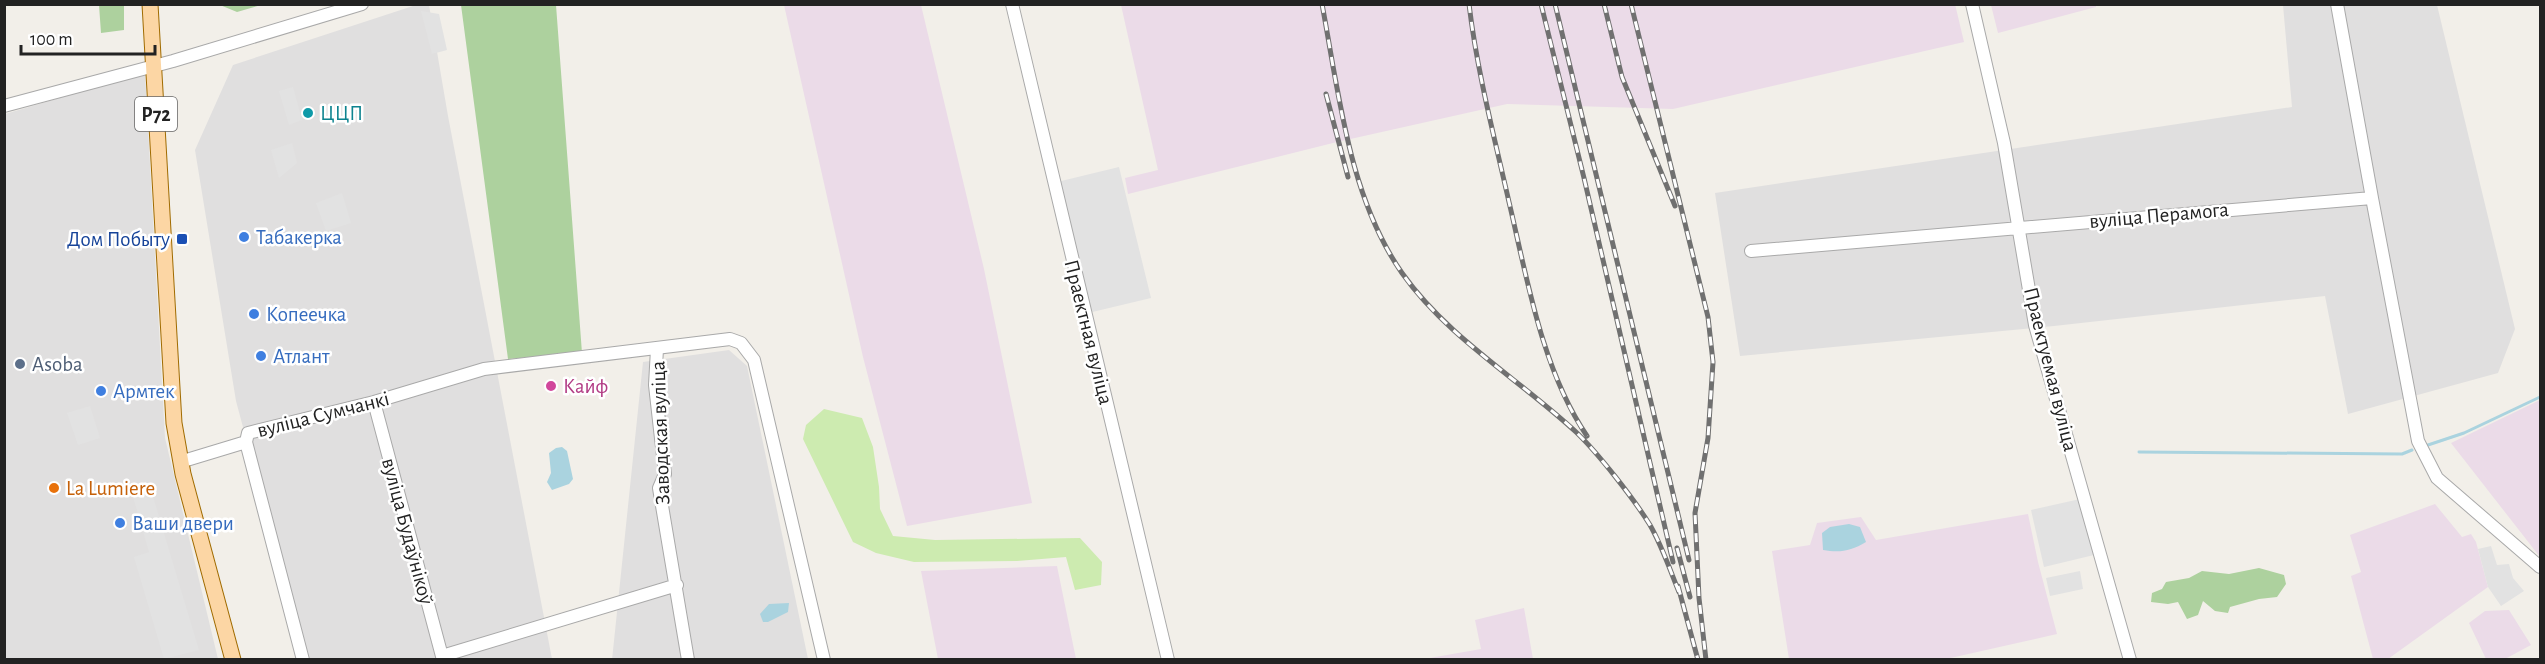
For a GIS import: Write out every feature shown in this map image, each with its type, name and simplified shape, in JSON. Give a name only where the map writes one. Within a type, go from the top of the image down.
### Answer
[{"type":"main road","name":"Р72","points":[[150,4],[174,423],[180,462],[233,660]]},
{"type":"street","points":[[4,106],[153,66],[362,4]]},
{"type":"street","name":"Праектная вуліца","points":[[1012,4],[1168,660]]},
{"type":"street","name":"Праектуемая вуліца","points":[[1972,4],[2004,143],[2020,226],[2035,325],[2130,660]]},
{"type":"street","points":[[2337,4],[2418,441],[2437,478],[2541,567]]},
{"type":"street","name":"вуліца Перамога","points":[[1751,251],[2020,226],[2372,198]]},
{"type":"street","name":"вуліца Сумчанкі","points":[[303,660],[246,442],[248,433],[374,402],[484,369],[730,339],[741,343],[754,360],[824,660]]},
{"type":"street","name":"Заводская вуліца","points":[[657,349],[655,385],[665,474],[659,488],[688,660]]},
{"type":"street","name":"вуліца Будаўнікоў","points":[[374,402],[443,658]]},
{"type":"street","points":[[180,462],[246,442]]},
{"type":"street","points":[[443,658],[677,585]]},
{"type":"shaded area","points":[[1955,4],[1964,42],[1673,109],[1507,104],[1337,142],[1128,194],[1125,178],[1158,170],[1121,5]]},
{"type":"shaded area","points":[[2096,4],[2096,7],[1998,33],[1991,5]]},
{"type":"shaded area","points":[[416,5],[429,5],[448,116],[552,659],[305,659],[236,401],[195,150],[233,65]]},
{"type":"shaded area","points":[[784,5],[921,5],[984,269],[1032,503],[907,526],[863,357]]},
{"type":"shaded area","points":[[2283,5],[2437,5],[2515,329],[2498,373],[2348,414],[2325,296],[2054,326],[1740,356],[1715,193],[2292,107]]},
{"type":"shaded area","points":[[421,11],[439,14],[447,50],[432,54]]},
{"type":"shaded area","points":[[145,73],[165,438],[218,659],[5,660],[5,114]]},
{"type":"shaded area","points":[[293,87],[302,120],[289,125],[279,91]]},
{"type":"shaded area","points":[[292,143],[297,163],[279,178],[271,150]]},
{"type":"shaded area","points":[[1119,167],[1151,298],[1084,314],[1053,183]]},
{"type":"shaded area","points":[[342,193],[351,223],[326,231],[316,203]]},
{"type":"shaded area","points":[[729,350],[747,366],[808,659],[612,660],[643,362]]},
{"type":"shaded area","points":[[2540,400],[2540,557],[2451,443]]},
{"type":"shaded area","points":[[90,406],[100,438],[78,445],[67,413]]},
{"type":"shaded area","points":[[151,490],[199,650],[164,659],[134,557],[149,552],[133,497]]},
{"type":"shaded area","points":[[2080,499],[2094,555],[2044,567],[2031,510]]},
{"type":"shaded area","points":[[2435,504],[2462,537],[2471,534],[2476,542],[2488,587],[2388,659],[2373,659],[2351,576],[2361,572],[2350,535]]},
{"type":"shaded area","points":[[2028,514],[2057,634],[1946,659],[1789,659],[1772,551],[1810,545],[1817,523],[1861,517],[1876,540]]},
{"type":"shaded area","points":[[2491,546],[2497,565],[2509,564],[2513,578],[2524,591],[2501,606],[2488,587],[2478,549]]},
{"type":"shaded area","points":[[1057,566],[1076,659],[938,659],[921,571]]},
{"type":"shaded area","points":[[2080,571],[2083,589],[2050,596],[2046,578]]},
{"type":"shaded area","points":[[1524,608],[1533,659],[1424,659],[1481,649],[1475,620]]},
{"type":"shaded area","points":[[2509,610],[2531,645],[2505,659],[2486,659],[2469,623],[2485,611]]},
{"type":"green space","points":[[99,5],[124,5],[124,30],[101,33]]},
{"type":"green space","points":[[220,5],[261,5],[237,12]]},
{"type":"green space","points":[[461,5],[556,5],[582,353],[508,359]]},
{"type":"green space","points":[[824,409],[862,418],[873,447],[880,509],[893,536],[935,540],[1080,538],[1102,562],[1101,585],[1075,590],[1066,557],[1017,561],[914,562],[876,553],[853,542],[803,439],[806,425]]},
{"type":"green space","points":[[2259,568],[2284,575],[2286,584],[2277,597],[2230,607],[2228,613],[2215,611],[2203,601],[2198,615],[2187,619],[2178,602],[2168,604],[2151,602],[2152,593],[2162,589],[2166,582],[2189,578],[2202,571],[2229,574]]},
{"type":"water","points":[[562,447],[567,451],[573,479],[569,484],[552,490],[547,482],[551,473],[549,453]]},
{"type":"water","points":[[1849,524],[1860,527],[1866,542],[1845,550],[1823,550],[1822,533],[1830,527]]},
{"type":"water","points":[[789,603],[788,612],[768,622],[763,622],[760,614],[769,604]]},
{"type":"waterway","points":[[2428,445],[2464,433],[2540,397]]},
{"type":"waterway","points":[[2139,452],[2402,454],[2412,450]]},
{"type":"railway","points":[[1322,4],[1341,109],[1358,178],[1384,243],[1402,273],[1420,296],[1462,338],[1554,413],[1595,452],[1650,525],[1679,592]]},
{"type":"railway","points":[[1469,4],[1486,103],[1538,323],[1558,382],[1587,436]]},
{"type":"railway","points":[[1541,4],[1673,562]]},
{"type":"railway","points":[[1555,4],[1689,560]]},
{"type":"railway","points":[[1604,4],[1622,77],[1675,206]]},
{"type":"railway","points":[[1631,4],[1708,317],[1713,362],[1708,438],[1695,513],[1699,598],[1706,660]]},
{"type":"railway","points":[[1326,94],[1348,177]]},
{"type":"railway","points":[[1677,548],[1690,597]]},
{"type":"railway","points":[[1678,586],[1698,660]]},
{"type":"place","name":"ЦЦП","points":[[308,113]]},
{"type":"place","name":"Табакерка","points":[[244,237]]},
{"type":"place","name":"Дом Побыту","points":[[182,239]]},
{"type":"place","name":"Копеечка","points":[[254,314]]},
{"type":"place","name":"Атлант","points":[[261,356]]},
{"type":"place","name":"Asoba","points":[[20,364]]},
{"type":"place","name":"Кайф","points":[[551,386]]},
{"type":"place","name":"Армтек","points":[[101,391]]},
{"type":"place","name":"La Lumiere","points":[[54,488]]},
{"type":"place","name":"Ваши двери","points":[[120,523]]}]
